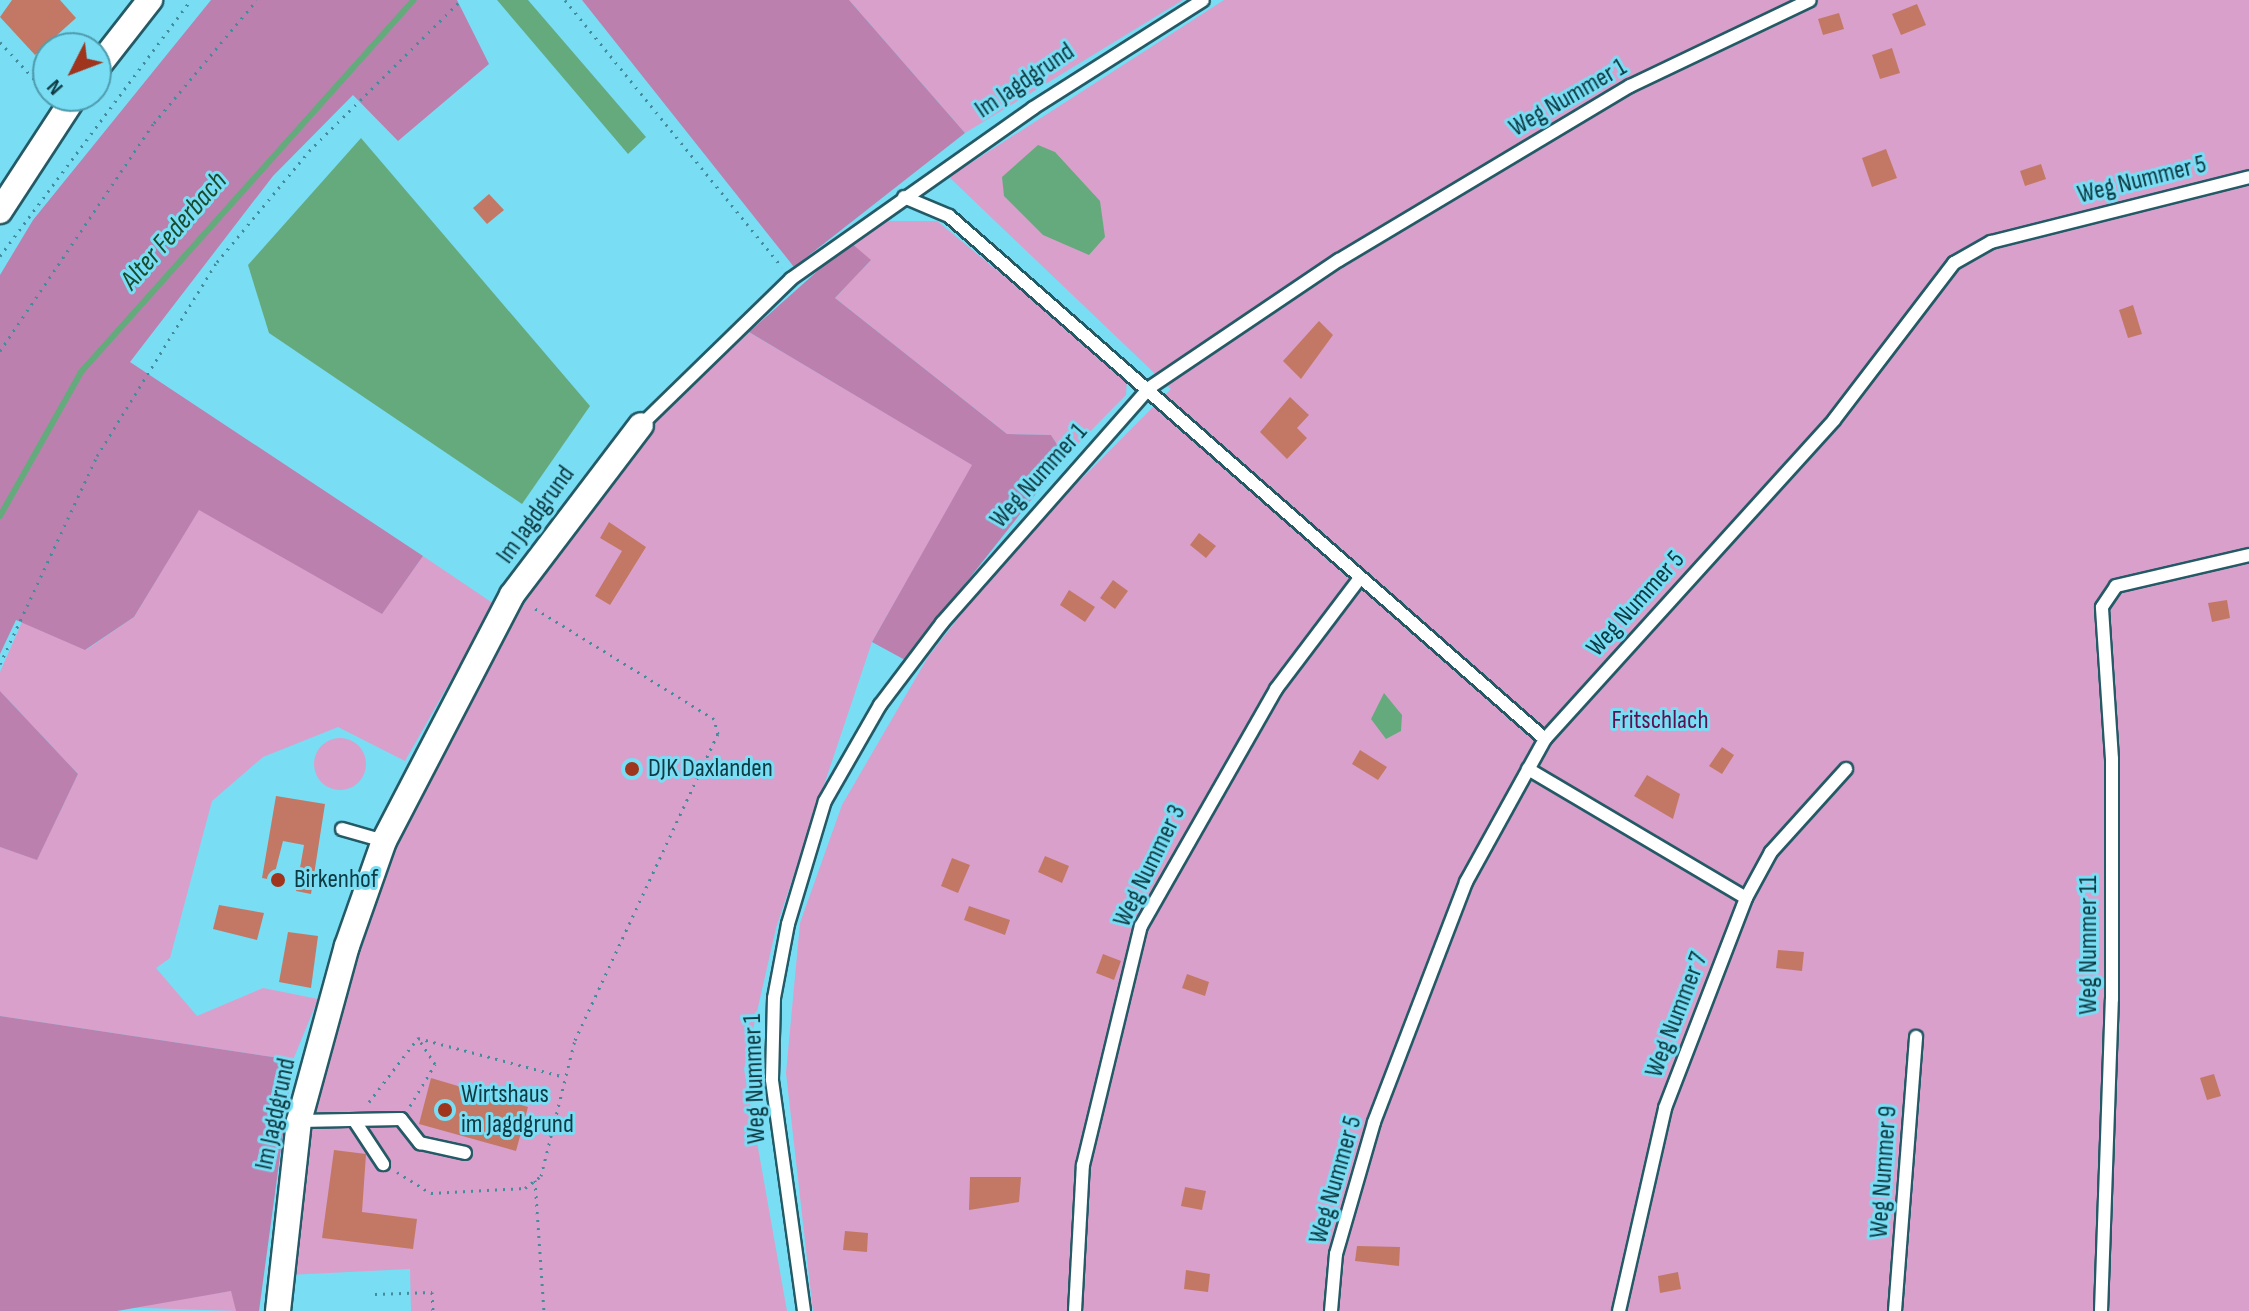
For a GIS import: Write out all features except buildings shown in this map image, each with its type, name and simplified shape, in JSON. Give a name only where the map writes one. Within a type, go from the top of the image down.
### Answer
[{"type":"street","points":[[112,49],[150,0]]},
{"type":"street","points":[[0,211],[65,112]]},
{"type":"street","name":"Im Jagdgrund","points":[[278,1311],[299,1121],[384,841],[512,595],[641,425]]},
{"type":"lane","name":"Im Jagdgrund","points":[[641,425],[791,279],[904,197],[1203,0]]},
{"type":"lane","name":"Weg Nummer 1","points":[[804,1311],[772,1079],[774,998],[825,801],[880,705],[942,623],[1149,388],[1339,260],[1630,86],[1810,0]]},
{"type":"lane","name":"Weg Nummer 5","points":[[1331,1311],[1336,1254],[1374,1122],[1466,882],[1545,739],[1834,420],[1954,263],[1991,242],[2249,177]]},
{"type":"lane","points":[[904,197],[949,216],[1149,388],[1545,739]]},
{"type":"lane","name":"Weg Nummer 11","points":[[2101,1311],[2112,999],[2112,759],[2102,607],[2116,586],[2249,555]]},
{"type":"lane","name":"Weg Nummer 3","points":[[1075,1311],[1083,1165],[1141,926],[1276,689],[1360,578]]},
{"type":"lane","points":[[1528,769],[1746,898]]},
{"type":"lane","name":"Weg Nummer 7","points":[[1619,1311],[1665,1108],[1746,898],[1771,852],[1846,769]]},
{"type":"lane","points":[[342,829],[384,841]]},
{"type":"lane","name":"Weg Nummer 9","points":[[1895,1311],[1916,1037]]},
{"type":"lane","points":[[299,1121],[401,1119],[420,1143],[465,1153]]},
{"type":"lane","points":[[354,1120],[383,1164]]},
{"type":"path","points":[[0,256],[191,0]]},
{"type":"path","points":[[0,351],[154,123],[257,0]]},
{"type":"path","points":[[0,664],[97,456],[217,262],[309,151],[461,0]]},
{"type":"path","points":[[565,0],[791,279]]},
{"type":"path","points":[[0,42],[32,77]]},
{"type":"path","points":[[383,1164],[431,1193],[525,1188],[535,1180],[550,1160],[562,1076],[718,734],[714,719],[512,595]]},
{"type":"path","points":[[418,1038],[562,1076]]},
{"type":"path","points":[[401,1119],[435,1064],[418,1038]]},
{"type":"path","points":[[354,1120],[418,1038]]},
{"type":"path","points":[[535,1180],[544,1311]]},
{"type":"path","points":[[375,1294],[432,1292],[433,1311]]},
{"type":"green space","points":[[849,0],[1183,0],[965,133]]},
{"type":"green space","name":"Fritschlach","points":[[1224,0],[2249,0],[2249,1311],[813,1311],[786,1073],[800,923],[842,805],[928,657],[1011,550],[1171,389],[949,177]]},
{"type":"green space","points":[[886,221],[937,221],[1127,377],[1126,395],[1065,457],[1051,435],[1007,434],[835,298],[870,261],[850,242]]},
{"type":"green space","name":"DJK Daxlanden","points":[[749,332],[973,465],[872,642],[776,928],[744,1069],[787,1311],[411,1311],[410,1269],[288,1275],[314,1113],[379,878],[488,660],[577,522],[645,431]]},
{"type":"green space","points":[[199,509],[382,613],[423,556],[494,604],[405,761],[338,727],[263,757],[212,801],[170,958],[156,968],[197,1016],[263,988],[318,999],[293,1060],[0,1016],[0,847],[37,859],[78,774],[0,691],[0,672],[22,622],[86,650],[134,617]]},
{"type":"green space","points":[[340,738],[358,746],[366,764],[358,782],[340,790],[322,782],[314,764],[322,746]]},
{"type":"green space","points":[[232,1291],[236,1311],[116,1307]]},
{"type":"shaded area","points":[[211,0],[457,0],[489,64],[398,141],[353,95],[273,176],[130,362],[423,556],[382,614],[199,510],[134,617],[85,650],[16,620],[0,654],[0,275],[33,220]]},
{"type":"shaded area","points":[[497,0],[528,0],[646,137],[628,154]]},
{"type":"shaded area","points":[[582,0],[849,0],[965,133],[794,267]]},
{"type":"shaded area","points":[[361,138],[590,406],[522,504],[269,333],[248,265]]},
{"type":"shaded area","points":[[1038,145],[1055,152],[1100,201],[1105,237],[1089,255],[1043,235],[1004,196],[1002,177]]},
{"type":"shaded area","points":[[850,242],[871,260],[835,298],[1007,434],[1051,435],[1065,457],[905,660],[872,642],[972,465],[749,332]]},
{"type":"shaded area","points":[[0,691],[78,774],[37,860],[0,847]]},
{"type":"shaded area","points":[[1384,693],[1402,715],[1401,731],[1386,739],[1371,719]]},
{"type":"shaded area","points":[[0,1016],[293,1060],[259,1311],[236,1311],[231,1291],[117,1311],[0,1311]]},
{"type":"waterway","name":"Alter Federbach","points":[[0,516],[81,372],[414,0]]},
{"type":"place","name":"DJK Daxlanden","points":[[632,769]]},
{"type":"place","name":"Birkenhof","points":[[278,880]]},
{"type":"place","name":"Wirtshaus im Jagdgrund","points":[[445,1110]]}]
